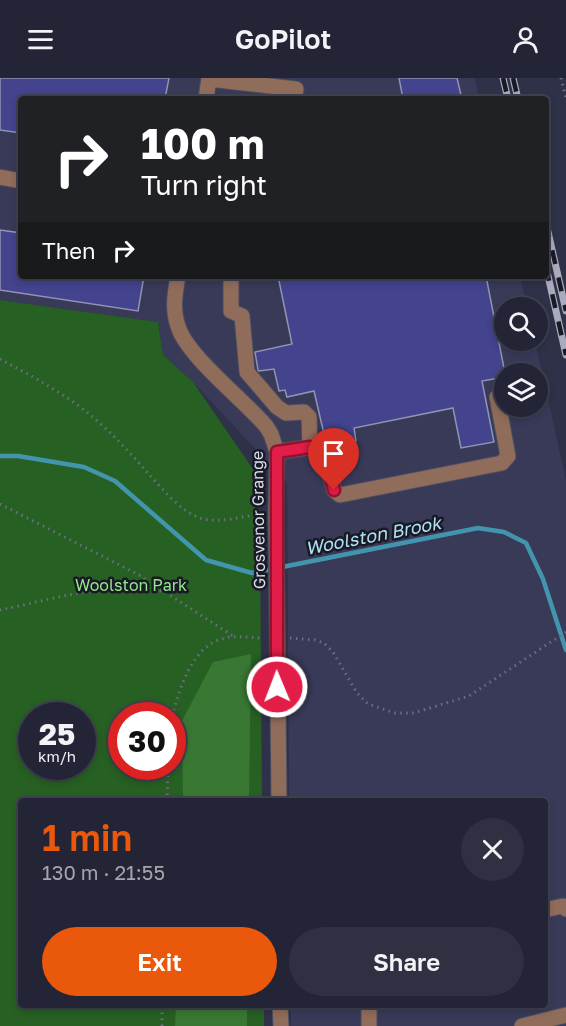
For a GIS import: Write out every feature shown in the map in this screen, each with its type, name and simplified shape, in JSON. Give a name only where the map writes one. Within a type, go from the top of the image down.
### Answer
[{"type":"street","points":[[206,96],[209,78],[296,88],[295,96]]},
{"type":"street","points":[[0,177],[18,180]]},
{"type":"street","name":"Grosvenor Grange","points":[[178,279],[174,308],[182,337],[197,356],[266,426],[272,434],[277,452],[279,798]]},
{"type":"street","points":[[231,279],[231,311],[242,316],[247,372],[277,407],[286,413],[304,412],[309,417],[310,447]]},
{"type":"street","points":[[277,452],[310,447],[327,460],[334,490],[340,495],[501,463],[508,456],[501,417]]},
{"type":"street","points":[[548,909],[563,906],[566,909]]},
{"type":"street","points":[[280,1008],[281,1026]]},
{"type":"street","points":[[369,1008],[369,1026]]},
{"type":"street","points":[[522,1026],[566,1015]]},
{"type":"path","points":[[561,78],[566,98]]},
{"type":"path","points":[[0,359],[93,417],[175,502],[198,517],[215,520],[235,519],[276,512]]},
{"type":"path","points":[[0,504],[143,577],[152,588]]},
{"type":"path","points":[[0,610],[97,591],[152,588],[165,592],[234,637]]},
{"type":"path","points":[[286,638],[315,640],[324,643],[333,651],[363,700],[373,707],[395,713],[414,713],[469,696],[566,632]]},
{"type":"path","points":[[176,702],[182,682],[197,657],[223,638],[265,638]]},
{"type":"path","points":[[167,798],[168,780]]},
{"type":"path","points":[[162,1008],[162,1026]]},
{"type":"shaded area","points":[[0,78],[475,78],[478,96],[18,96],[18,279],[521,279],[525,297],[494,297],[494,351],[537,351],[540,363],[494,363],[494,417],[548,417],[548,399],[566,480],[566,1026],[291,1026],[291,1008],[548,1008],[548,798],[289,798],[287,483],[193,382],[163,355],[158,322],[0,300]]},
{"type":"green space","name":"Woolston Park","points":[[0,300],[158,322],[163,355],[193,382],[257,475],[260,540],[262,798],[18,798],[18,1008],[264,1008],[264,1026],[0,1026]]},
{"type":"green space","points":[[251,654],[249,798],[183,798],[183,780],[186,780],[186,713],[213,662]]},
{"type":"green space","points":[[176,1008],[247,1008],[247,1026],[175,1026]]},
{"type":"building","points":[[0,78],[169,78],[166,96],[18,96],[18,133],[0,130]]},
{"type":"building","points":[[399,78],[457,78],[461,96],[402,96]]},
{"type":"building","points":[[0,230],[18,233],[18,279],[143,279],[138,311],[0,290]]},
{"type":"building","points":[[279,279],[487,279],[494,317],[494,351],[501,351],[503,363],[494,363],[494,379],[482,381],[494,442],[461,448],[453,408],[354,428],[356,441],[327,447],[314,391],[287,397],[285,390],[279,391],[274,369],[258,370],[255,352],[292,344]]},
{"type":"waterway","name":"Woolston Brook","points":[[0,456],[18,456],[84,467],[115,481],[206,560],[252,573],[478,528],[504,532],[526,543],[543,579],[566,650]]},
{"type":"railway","points":[[503,78],[507,96]]},
{"type":"railway","points":[[513,78],[517,96]]},
{"type":"railway","points":[[549,236],[566,311]]},
{"type":"railway","points":[[549,279],[566,355]]},
{"type":"route","points":[[277,687],[277,452],[310,447],[327,460],[334,490]]}]
